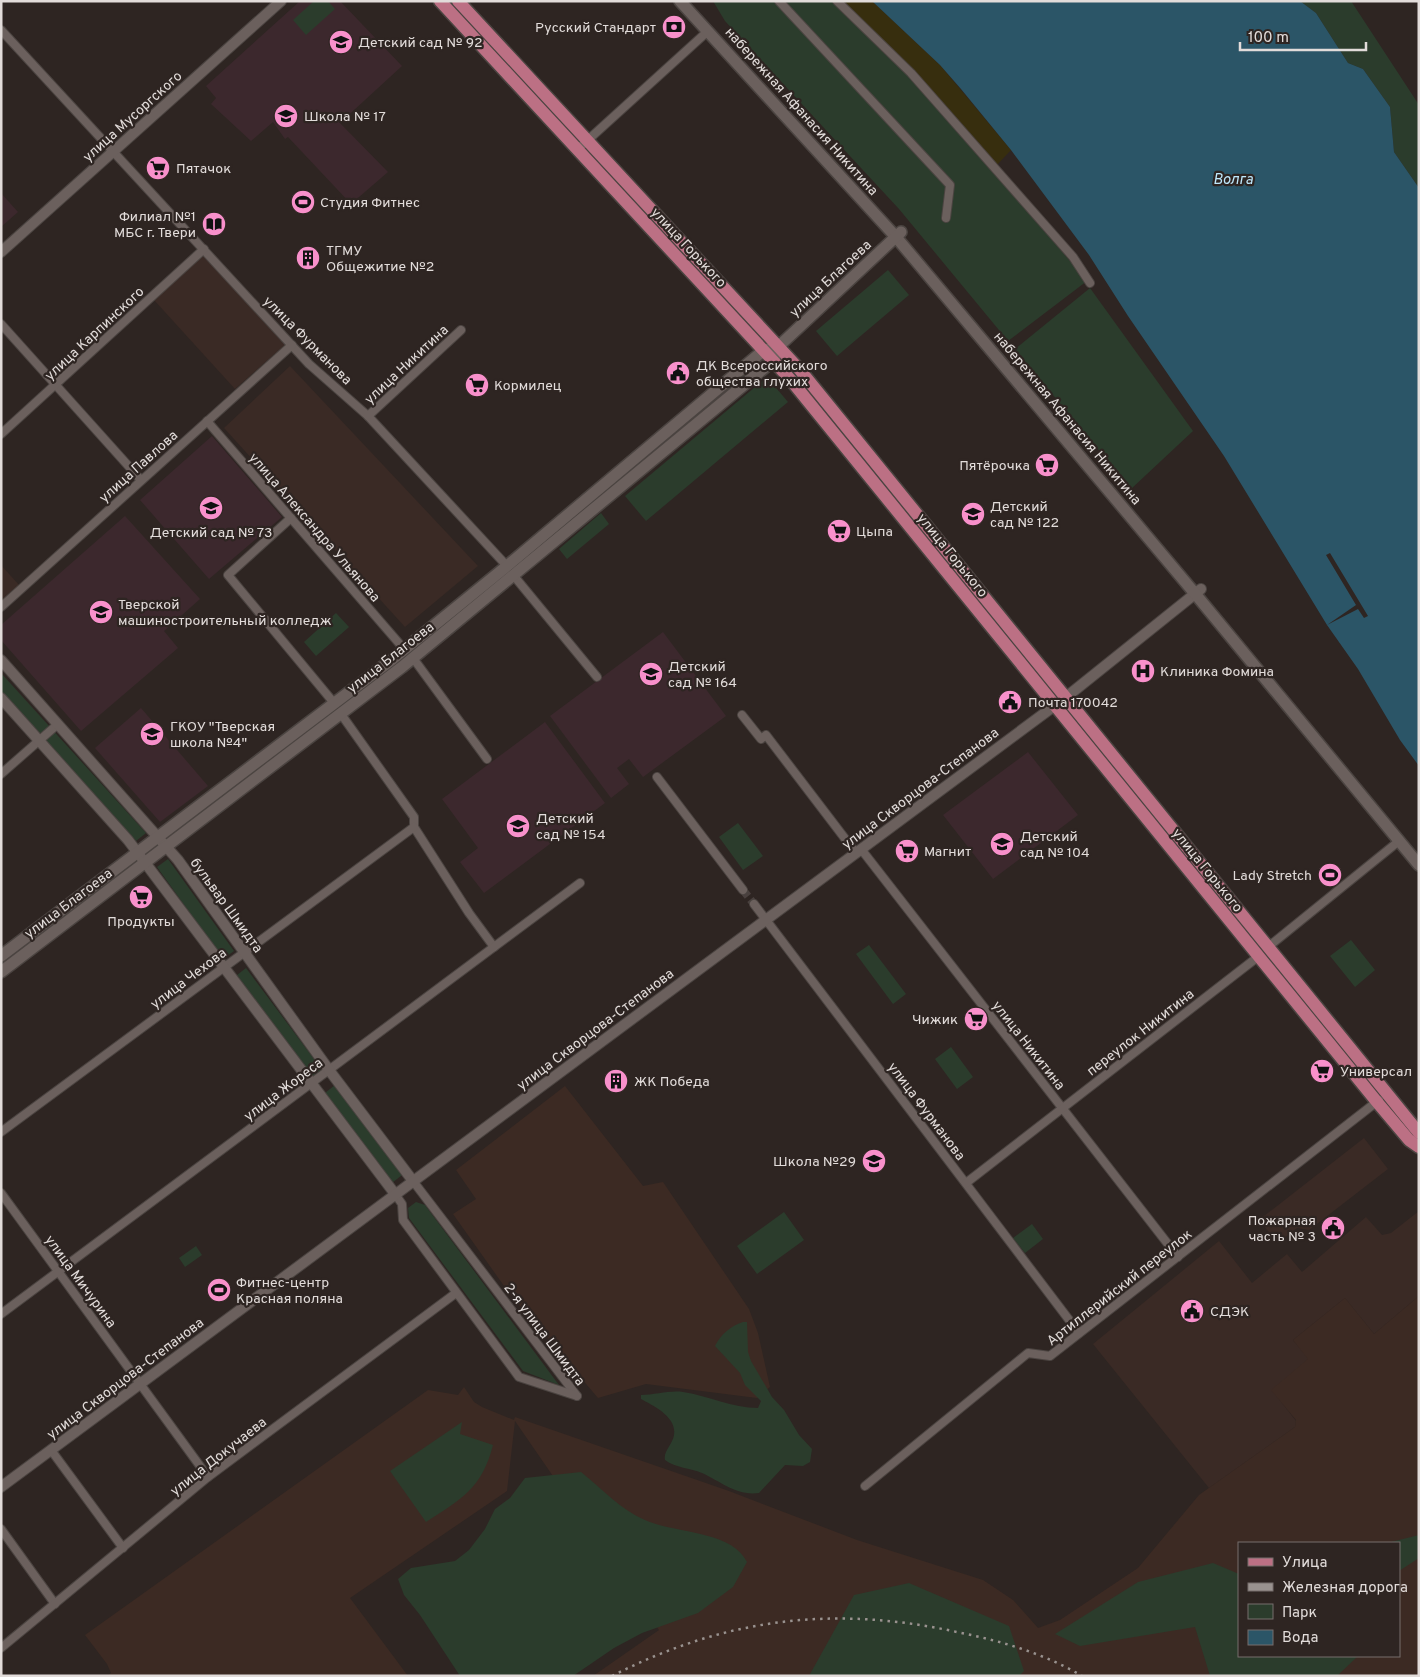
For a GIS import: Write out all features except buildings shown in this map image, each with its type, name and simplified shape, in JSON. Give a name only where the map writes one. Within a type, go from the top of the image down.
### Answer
[{"type":"main road","name":"улица Горького","points":[[440,1],[779,346],[1060,701],[1382,1098],[1409,1140],[1419,1148]]},
{"type":"main road","name":"улица Горького","points":[[458,1],[582,145],[774,360],[1060,701]]},
{"type":"main road","name":"набережная Афанасия Никитина","points":[[680,1],[899,235]]},
{"type":"main road","name":"набережная Афанасия Никитина","points":[[691,1],[899,235],[1419,853]]},
{"type":"main road","name":"улица Благоева","points":[[1,972],[342,714],[510,579],[774,360],[779,346],[899,235]]},
{"type":"main road","name":"улица Благоева","points":[[1,956],[404,650],[511,563],[764,350],[779,346]]},
{"type":"main road","points":[[510,579],[513,567],[511,563]]},
{"type":"main road","name":"набережная Афанасия Никитина","points":[[1198,591],[1419,865]]},
{"type":"main road","name":"улица Горького","points":[[1382,1098],[1419,1133]]},
{"type":"street","name":"улица Мусоргского","points":[[1,252],[281,1]]},
{"type":"street","points":[[779,1],[950,185],[946,218]]},
{"type":"street","points":[[837,1],[911,73],[1073,257],[1090,283]]},
{"type":"street","name":"улица Фурманова","points":[[1,30],[309,364],[368,416],[511,563]]},
{"type":"street","points":[[582,145],[708,31]]},
{"type":"street","name":"улица Карпинского","points":[[1,434],[204,249]]},
{"type":"street","points":[[1,324],[141,480]]},
{"type":"street","name":"улица Никитина","points":[[368,416],[460,330]]},
{"type":"street","name":"улица Павлова","points":[[1,606],[292,345]]},
{"type":"street","name":"улица Александра Ульянова","points":[[207,421],[404,650]]},
{"type":"street","points":[[291,518],[228,575],[334,704]]},
{"type":"street","points":[[510,579],[597,677]]},
{"type":"street","name":"улица Скворцова-Степанова","points":[[1,1487],[1060,701],[1198,591]]},
{"type":"street","points":[[413,658],[487,759]]},
{"type":"street","name":"бульвар Шмидта","points":[[1,660],[167,848],[329,1070],[413,1181]]},
{"type":"street","points":[[1,698],[138,853],[395,1194]]},
{"type":"street","points":[[342,714],[414,817],[414,827],[469,914],[494,947]]},
{"type":"street","name":"улица Никитина","points":[[742,714],[761,739],[766,735],[1063,1108],[1178,1256]]},
{"type":"street","points":[[1,774],[58,724]]},
{"type":"street","points":[[657,777],[743,890]]},
{"type":"street","name":"улица Чехова","points":[[1,1132],[414,827]]},
{"type":"street","name":"переулок Никитина","points":[[966,1183],[1263,952],[1399,841]]},
{"type":"street","name":"улица Жореса","points":[[1,1314],[580,884]]},
{"type":"street","name":"улица Фурманова","points":[[754,904],[1079,1333]]},
{"type":"street","name":"Артиллерийский переулок","points":[[865,1486],[1028,1353],[1050,1356],[1382,1098]]},
{"type":"street","name":"2-я улица Шмидта","points":[[395,1194],[402,1204],[403,1220],[519,1377],[577,1396],[413,1181]]},
{"type":"street","name":"улица Мичурина","points":[[1,1193],[208,1477]]},
{"type":"street","name":"улица Докучаева","points":[[1,1648],[208,1477],[456,1293]]},
{"type":"street","points":[[50,1450],[123,1548]]},
{"type":"street","points":[[1,1529],[55,1604]]},
{"type":"shaded area","name":"Школа № 17","points":[[300,1],[340,1],[402,66],[340,123],[388,172],[351,204],[288,137],[285,139],[273,122],[251,141],[211,104],[216,98],[206,86]]},
{"type":"shaded area","points":[[1,193],[18,212],[1,227]]},
{"type":"shaded area","points":[[204,255],[285,345],[235,389],[154,300]]},
{"type":"shaded area","points":[[290,366],[478,566],[405,627],[224,428]]},
{"type":"shaded area","name":"Детский сад № 73","points":[[212,436],[282,517],[209,579],[140,500]]},
{"type":"shaded area","name":"Тверской машиностроительный колледж","points":[[125,516],[200,599],[164,631],[178,648],[81,731],[1,640],[1,625]]},
{"type":"shaded area","points":[[1,565],[19,585],[1,601]]},
{"type":"shaded area","name":"Детский сад № 164","points":[[663,632],[726,716],[643,777],[629,759],[617,768],[629,784],[611,798],[550,716]]},
{"type":"shaded area","points":[[141,708],[208,786],[160,822],[95,748]]},
{"type":"shaded area","name":"Детский сад № 154","points":[[545,722],[605,803],[484,893],[460,862],[478,848],[442,799]]},
{"type":"shaded area","name":"Детский сад № 104","points":[[1028,752],[1078,815],[993,879],[943,815]]},
{"type":"shaded area","points":[[565,1086],[643,1186],[663,1182],[749,1309],[758,1333],[770,1387],[757,1398],[646,1384],[598,1398],[509,1293],[453,1214],[476,1199],[456,1170]]},
{"type":"shaded area","points":[[1364,1138],[1388,1169],[1309,1230],[1297,1228],[1278,1243],[1259,1220]]},
{"type":"shaded area","points":[[1419,1211],[1419,1296],[1374,1334],[1345,1298],[1293,1340],[1309,1359],[1272,1390],[1296,1421],[1295,1427],[1209,1488],[1093,1344],[1219,1241],[1252,1283],[1287,1254],[1302,1272],[1366,1217],[1382,1235],[1391,1233]]},
{"type":"shaded area","points":[[1419,1296],[1419,1676],[593,1676],[659,1630],[515,1421],[507,1491],[350,1598],[408,1676],[107,1676],[111,1673],[107,1664],[85,1635],[428,1390],[458,1395],[464,1387],[474,1402],[514,1420],[515,1417],[729,1491],[857,1540],[983,1580],[1013,1600],[1038,1628],[1060,1620],[1138,1568],[1199,1495],[1295,1427],[1296,1420],[1271,1390],[1308,1359],[1293,1340],[1345,1298],[1374,1334]]},
{"type":"green space","points":[[314,1],[328,1],[335,9],[306,35],[293,20]]},
{"type":"green space","points":[[713,1],[831,1],[911,74],[1087,281],[1008,341],[899,209],[725,21]]},
{"type":"green space","points":[[1300,1],[1351,1],[1419,105],[1419,188],[1394,152],[1390,107],[1363,69],[1348,63],[1316,13]]},
{"type":"green space","points":[[888,270],[909,295],[837,356],[816,331]]},
{"type":"green space","points":[[1090,288],[1193,431],[1131,489],[1015,349]]},
{"type":"green space","points":[[767,377],[788,402],[646,521],[625,496]]},
{"type":"green space","points":[[601,513],[609,524],[567,559],[559,549]]},
{"type":"green space","points":[[336,613],[349,627],[316,656],[304,642]]},
{"type":"green space","points":[[1,673],[146,833],[136,841],[1,692]]},
{"type":"green space","points":[[738,823],[763,856],[743,870],[719,837]]},
{"type":"green space","points":[[168,859],[234,951],[223,959],[157,867]]},
{"type":"green space","points":[[1351,940],[1375,970],[1355,987],[1330,956]]},
{"type":"green space","points":[[869,945],[906,994],[893,1004],[856,954]]},
{"type":"green space","points":[[246,968],[323,1071],[314,1078],[237,975]]},
{"type":"green space","points":[[951,1047],[973,1077],[957,1089],[935,1059]]},
{"type":"green space","points":[[335,1085],[402,1175],[392,1183],[325,1093]]},
{"type":"green space","points":[[416,1202],[425,1205],[559,1385],[523,1371],[409,1218],[408,1208]]},
{"type":"green space","points":[[784,1212],[804,1240],[757,1274],[737,1246]]},
{"type":"green space","points":[[1032,1224],[1043,1239],[1025,1253],[1013,1238]]},
{"type":"green space","points":[[196,1246],[202,1255],[185,1267],[179,1258]]},
{"type":"green space","points":[[743,1322],[747,1322],[748,1352],[751,1361],[772,1397],[784,1410],[799,1435],[812,1449],[810,1462],[803,1466],[785,1465],[759,1493],[736,1490],[702,1473],[674,1465],[665,1460],[665,1454],[674,1435],[672,1423],[664,1413],[641,1399],[641,1395],[678,1392],[739,1406],[758,1408],[761,1401],[745,1385],[740,1373],[715,1346],[727,1331]]},
{"type":"green space","points":[[462,1422],[460,1434],[493,1445],[488,1460],[483,1472],[469,1491],[426,1522],[390,1471]]},
{"type":"green space","points":[[581,1472],[619,1505],[636,1516],[658,1525],[702,1534],[729,1544],[747,1562],[733,1587],[698,1613],[642,1633],[614,1648],[573,1676],[460,1676],[420,1615],[404,1595],[398,1579],[411,1568],[455,1561],[469,1550],[485,1529],[495,1509],[510,1498],[525,1478]]},
{"type":"green space","points":[[1419,1535],[1419,1558],[1400,1570],[1400,1542],[1391,1542]]},
{"type":"green space","points":[[1213,1563],[1238,1574],[1238,1657],[1357,1657],[1337,1676],[1210,1676],[1195,1627],[1080,1646],[1055,1634],[1138,1582]]},
{"type":"green space","points":[[909,1583],[1009,1626],[1024,1671],[1019,1676],[809,1676],[854,1595]]},
{"type":"sand","points":[[835,1],[872,1],[940,65],[1011,150],[996,166],[913,72]]},
{"type":"water","name":"Волга","points":[[872,1],[1300,1],[1316,13],[1348,63],[1363,69],[1390,107],[1394,152],[1419,188],[1419,766],[1400,740],[1358,669],[1327,625],[1224,456],[1128,316],[1089,255],[1011,150],[961,89],[940,65]]},
{"type":"pier","points":[[1330,553],[1368,616],[1364,618],[1358,609],[1327,625],[1356,605],[1326,555]]},
{"type":"tunnel","points":[[743,890],[754,904]]},
{"type":"railway","points":[[612,1676],[654,1656],[738,1629],[781,1622],[824,1619],[867,1619],[957,1632],[1037,1654],[1082,1676]]},
{"type":"place","name":"Русский Стандарт","points":[[674,27]]},
{"type":"place","name":"Детский сад № 92","points":[[341,42]]},
{"type":"place","name":"Школа № 17","points":[[286,116]]},
{"type":"place","name":"Пятачок","points":[[158,168]]},
{"type":"place","name":"Студия Фитнес","points":[[303,202]]},
{"type":"place","name":"Филиал №1 МБС г. Твери","points":[[214,224]]},
{"type":"place","name":"ТГМУ Общежитие №2","points":[[308,258]]},
{"type":"place","name":"ДК Всероссийского общества глухих","points":[[678,373]]},
{"type":"place","name":"Кормилец","points":[[477,385]]},
{"type":"place","name":"Пятёрочка","points":[[1047,465]]},
{"type":"place","name":"Детский сад № 73","points":[[211,508]]},
{"type":"place","name":"Детский сад № 122","points":[[973,514]]},
{"type":"place","name":"Цыпа","points":[[839,531]]},
{"type":"place","name":"Тверской машиностроительный колледж","points":[[101,612]]},
{"type":"place","name":"Клиника Фомина","points":[[1143,671]]},
{"type":"place","name":"Детский сад № 164","points":[[651,674]]},
{"type":"place","name":"Почта 170042","points":[[1010,702]]},
{"type":"place","name":"ГКОУ \"Тверская школа №4\"","points":[[152,734]]},
{"type":"place","name":"Детский сад № 154","points":[[518,826]]},
{"type":"place","name":"Детский сад № 104","points":[[1002,844]]},
{"type":"place","name":"Магнит","points":[[907,851]]},
{"type":"place","name":"Lady Stretch","points":[[1330,875]]},
{"type":"place","name":"Продукты","points":[[141,897]]},
{"type":"place","name":"Чижик","points":[[976,1019]]},
{"type":"place","name":"Универсал","points":[[1322,1071]]},
{"type":"place","name":"ЖК Победа","points":[[616,1081]]},
{"type":"place","name":"Школа №29","points":[[874,1161]]},
{"type":"place","name":"Пожарная часть № 3","points":[[1333,1228]]},
{"type":"place","name":"Фитнес-центр Красная поляна","points":[[219,1290]]},
{"type":"place","name":"СДЭК","points":[[1192,1311]]}]
